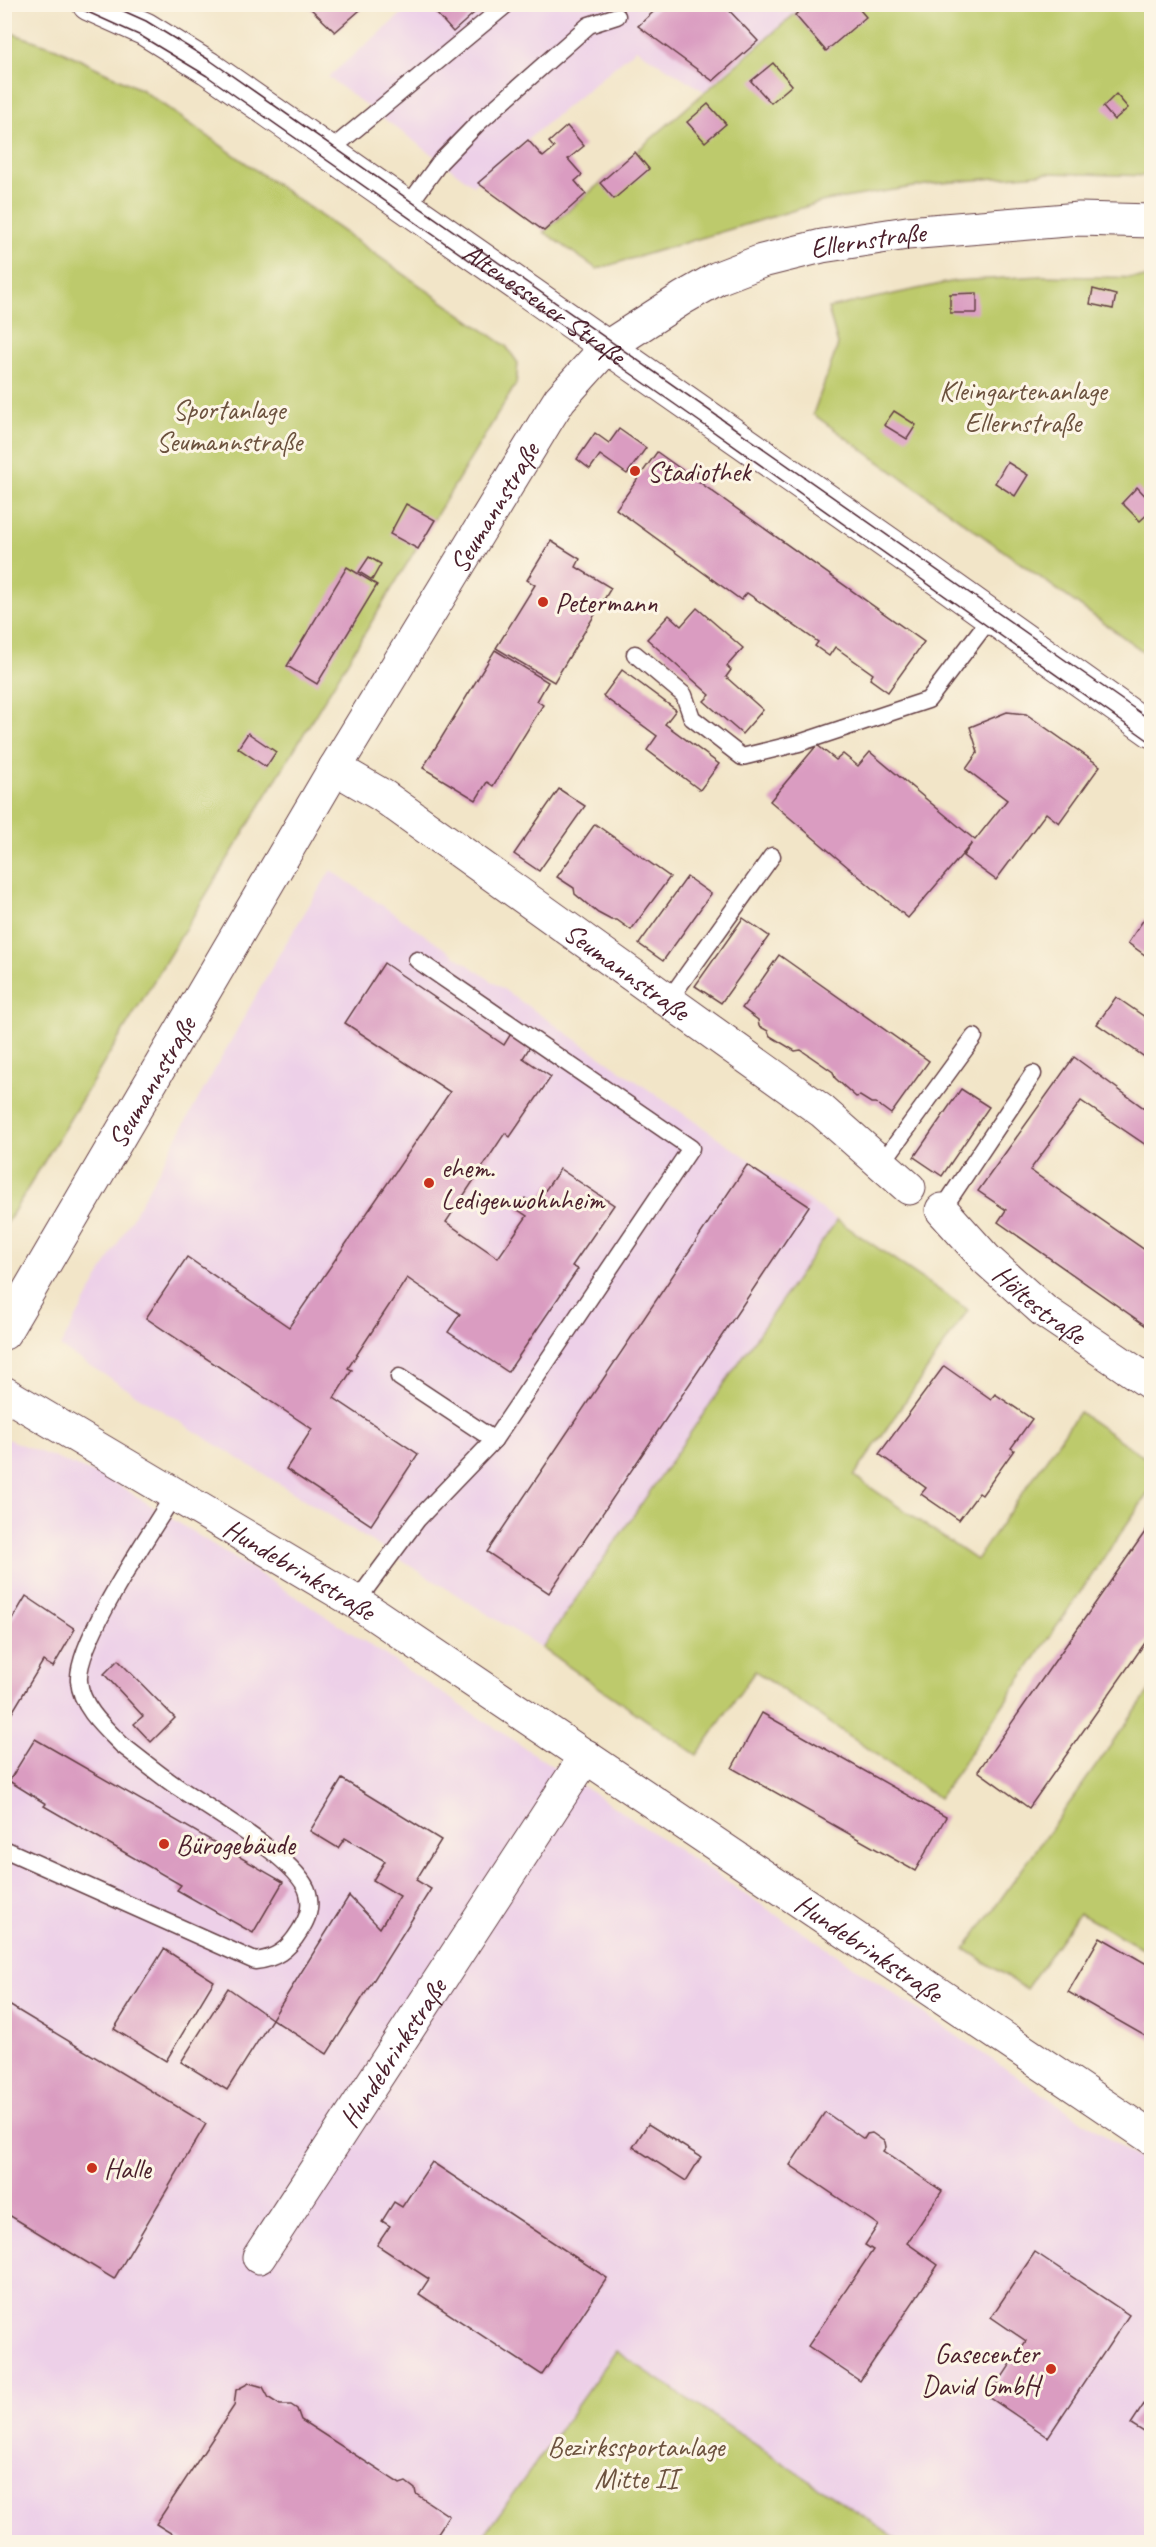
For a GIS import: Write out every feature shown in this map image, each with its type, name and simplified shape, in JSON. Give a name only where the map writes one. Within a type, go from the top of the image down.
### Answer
[{"type":"street","name":"Altenessener Straße","points":[[89,4],[145,29],[208,68],[1152,731]]},
{"type":"street","name":"Ellernstraße","points":[[607,347],[718,278],[762,261],[822,246],[907,233],[1079,219],[1152,220]]},
{"type":"street","name":"Seumannstraße","points":[[4,1333],[335,768],[548,418],[560,399],[607,347]]},
{"type":"street","name":"Seumannstraße","points":[[335,768],[383,796],[822,1111],[909,1188]]},
{"type":"street","name":"Höltestraße","points":[[942,1210],[986,1259],[1044,1311],[1152,1384]]},
{"type":"street","name":"Hundebrinkstraße","points":[[4,1393],[356,1602],[1152,2138]]},
{"type":"street","name":"Hundebrinkstraße","points":[[259,2257],[586,1756]]},
{"type":"lane","points":[[330,154],[334,147],[507,4]]},
{"type":"lane","points":[[407,207],[440,162],[478,123],[589,25],[617,16]]},
{"type":"lane","points":[[635,654],[684,695],[692,718],[742,757],[800,743],[928,700],[991,617]]},
{"type":"lane","points":[[668,1001],[772,856]]},
{"type":"lane","points":[[356,1602],[417,1520],[494,1440],[690,1148],[417,960]]},
{"type":"lane","points":[[882,1164],[974,1037]]},
{"type":"lane","points":[[942,1210],[1033,1074]]},
{"type":"lane","points":[[399,1377],[494,1440]]},
{"type":"lane","points":[[4,1849],[255,1961],[271,1959],[284,1951],[307,1920],[308,1892],[298,1874],[274,1854],[122,1745],[101,1725],[83,1698],[79,1681],[81,1661],[90,1639],[175,1493]]},
{"type":"shaded area","points":[[412,5],[805,5],[704,91],[636,49],[473,185],[328,77]]},
{"type":"shaded area","points":[[331,870],[837,1220],[542,1648],[60,1347],[281,951]]},
{"type":"shaded area","points":[[7,1439],[109,1479],[329,1618],[837,1955],[1151,2167],[1151,2542],[901,2542],[616,2351],[479,2542],[13,2542],[5,2536],[4,1442]]},
{"type":"green space","points":[[805,5],[1151,5],[1151,176],[1049,173],[932,184],[825,201],[597,269],[544,232]]},
{"type":"green space","name":"Sportanlage Seumannstraße","points":[[5,31],[56,48],[142,90],[506,346],[518,363],[516,384],[5,1226]]},
{"type":"green space","name":"Kleingartenanlage Ellernstraße","points":[[1041,276],[1151,278],[1151,657],[813,414],[838,345],[828,308],[955,281]]},
{"type":"green space","points":[[837,1220],[968,1310],[854,1476],[976,1560],[1079,1412],[1151,1462],[1151,1489],[939,1798],[755,1671],[697,1755],[542,1648]]},
{"type":"green space","points":[[1151,1689],[1151,1953],[1079,1913],[1026,1989],[965,1949]]},
{"type":"green space","name":"Bezirkssportanlage Mitte II","points":[[616,2351],[901,2542],[479,2542]]},
{"type":"building","points":[[312,4],[367,4],[335,32],[309,7]]},
{"type":"building","points":[[428,4],[484,4],[453,32]]},
{"type":"building","points":[[662,4],[723,4],[758,41],[713,81],[638,26]]},
{"type":"building","points":[[807,4],[855,4],[866,17],[826,51],[795,15]]},
{"type":"building","points":[[773,63],[792,85],[771,103],[751,81]]},
{"type":"building","points":[[1116,94],[1128,108],[1114,120],[1103,107]]},
{"type":"building","points":[[708,104],[726,124],[705,142],[687,122]]},
{"type":"building","points":[[567,126],[584,146],[568,159],[582,175],[575,181],[586,194],[544,231],[478,183],[528,140],[543,157],[554,148],[549,142]]},
{"type":"building","points":[[635,152],[649,169],[614,199],[600,183]]},
{"type":"building","points":[[1093,289],[1116,295],[1113,309],[1090,304]]},
{"type":"building","points":[[977,293],[977,313],[950,313],[950,294]]},
{"type":"building","points":[[894,411],[916,425],[907,439],[884,425]]},
{"type":"building","points":[[619,429],[646,448],[627,474],[600,455],[590,469],[577,459],[595,433],[609,443]]},
{"type":"building","points":[[657,452],[924,642],[888,692],[870,679],[873,674],[835,647],[829,656],[815,646],[818,642],[747,593],[741,600],[616,509]]},
{"type":"building","points":[[1007,462],[1028,475],[1015,496],[995,483]]},
{"type":"building","points":[[1137,487],[1152,503],[1152,510],[1140,521],[1122,503]]},
{"type":"building","points":[[406,504],[435,520],[418,549],[390,534]]},
{"type":"building","points":[[551,541],[580,559],[576,567],[611,588],[554,682],[496,648],[535,585],[527,580]]},
{"type":"building","points":[[369,557],[381,564],[372,580],[359,572]]},
{"type":"building","points":[[347,567],[377,585],[317,684],[287,666]]},
{"type":"building","points":[[697,608],[743,648],[727,666],[731,670],[726,677],[763,710],[742,734],[704,701],[710,695],[647,639],[669,615],[681,626]]},
{"type":"building","points":[[495,650],[548,682],[537,701],[543,705],[493,786],[487,782],[476,800],[423,768]]},
{"type":"building","points":[[622,670],[676,710],[665,724],[719,764],[700,790],[647,750],[657,736],[603,696]]},
{"type":"building","points":[[1007,712],[1026,714],[1100,766],[1059,823],[1046,813],[996,880],[963,856],[972,843],[908,918],[770,801],[817,745],[836,760],[843,754],[858,766],[870,752],[975,840],[1007,800],[966,769],[978,752],[970,727]]},
{"type":"building","points":[[248,733],[276,752],[266,767],[238,748]]},
{"type":"building","points":[[559,789],[585,806],[539,871],[514,854]]},
{"type":"building","points":[[595,824],[670,877],[631,930],[617,920],[611,920],[598,913],[575,894],[574,888],[557,877]]},
{"type":"building","points":[[687,877],[711,894],[663,961],[639,944]]},
{"type":"building","points":[[743,918],[769,936],[721,1003],[695,986]]},
{"type":"building","points":[[1144,919],[1152,924],[1152,960],[1128,943]]},
{"type":"building","points":[[779,955],[929,1061],[891,1114],[876,1103],[871,1103],[860,1096],[856,1097],[835,1078],[833,1072],[801,1050],[795,1051],[770,1036],[768,1031],[759,1026],[758,1020],[742,1008]]},
{"type":"building","name":"ehem. Ledigenwohnheim","points":[[384,963],[504,1045],[512,1032],[531,1045],[523,1058],[551,1077],[510,1137],[505,1133],[446,1222],[498,1258],[527,1216],[518,1210],[525,1198],[535,1205],[560,1169],[614,1205],[572,1266],[578,1269],[508,1372],[448,1332],[460,1314],[407,1278],[348,1368],[352,1370],[334,1398],[418,1454],[371,1525],[286,1469],[312,1429],[146,1318],[187,1257],[289,1327],[450,1092],[345,1023]]},
{"type":"building","points":[[1116,997],[1152,1022],[1152,1062],[1097,1024]]},
{"type":"building","points":[[1074,1057],[1152,1114],[1152,1149],[1081,1101],[1030,1170],[1152,1255],[1152,1330],[998,1222],[1006,1210],[978,1191]]},
{"type":"building","points":[[961,1089],[989,1107],[942,1176],[914,1157]]},
{"type":"building","points":[[747,1165],[809,1206],[549,1593],[487,1552]]},
{"type":"building","points":[[944,1366],[991,1399],[995,1394],[1032,1419],[1011,1448],[1014,1450],[982,1495],[979,1493],[959,1520],[921,1494],[926,1488],[879,1454]]},
{"type":"building","points":[[1152,1522],[1152,1633],[1029,1808],[978,1771]]},
{"type":"building","points":[[26,1596],[75,1629],[53,1667],[43,1661],[4,1726],[4,1633]]},
{"type":"building","points":[[118,1660],[175,1718],[151,1742],[134,1724],[143,1716],[104,1674]]},
{"type":"building","points":[[762,1713],[946,1817],[915,1871],[732,1768]]},
{"type":"building","name":"Bürogebäude","points":[[35,1739],[283,1882],[253,1933],[177,1890],[181,1885],[44,1806],[46,1804],[9,1781]]},
{"type":"building","points":[[342,1779],[441,1840],[416,1880],[431,1889],[327,2054],[272,2019],[349,1896],[380,1928],[400,1896],[373,1880],[385,1861],[345,1838],[338,1848],[310,1831]]},
{"type":"building","points":[[1100,1937],[1152,1967],[1152,2040],[1068,1992]]},
{"type":"building","points":[[164,1949],[214,1981],[166,2061],[114,2029]]},
{"type":"building","points":[[228,1988],[272,2019],[227,2090],[181,2062]]},
{"type":"building","name":"Halle","points":[[4,2002],[206,2124],[114,2279],[4,2212]]},
{"type":"building","points":[[825,2112],[864,2139],[867,2134],[872,2133],[885,2142],[886,2147],[883,2151],[942,2191],[907,2243],[938,2265],[860,2381],[808,2346],[873,2250],[865,2245],[878,2225],[790,2165]]},
{"type":"building","points":[[648,2124],[701,2157],[686,2181],[633,2147]]},
{"type":"building","points":[[432,2162],[607,2278],[542,2375],[419,2294],[429,2279],[377,2245],[390,2226],[382,2221],[394,2202],[402,2207]]},
{"type":"building","name":"Gasecenter David GmbH","points":[[1035,2252],[1129,2315],[1048,2437],[989,2397],[1026,2341],[991,2317]]},
{"type":"building","points":[[249,2383],[263,2387],[269,2398],[280,2405],[291,2405],[297,2409],[301,2420],[400,2484],[406,2482],[415,2489],[416,2494],[449,2516],[432,2542],[185,2542],[156,2524],[234,2406],[236,2390]]},
{"type":"building","points":[[1152,2392],[1152,2437],[1131,2424]]},
{"type":"tram line","points":[[70,4],[141,36],[207,76],[1152,743]]},
{"type":"tram line","points":[[108,4],[146,21],[211,61],[1152,721]]},
{"type":"place","name":"Stadiothek","points":[[635,471]]},
{"type":"place","name":"Petermann","points":[[543,602]]},
{"type":"place","name":"ehem. Ledigenwohnheim","points":[[429,1183]]},
{"type":"place","name":"Bürogebäude","points":[[164,1844]]},
{"type":"place","name":"Halle","points":[[92,2168]]},
{"type":"place","name":"Gasecenter David GmbH","points":[[1051,2369]]}]
